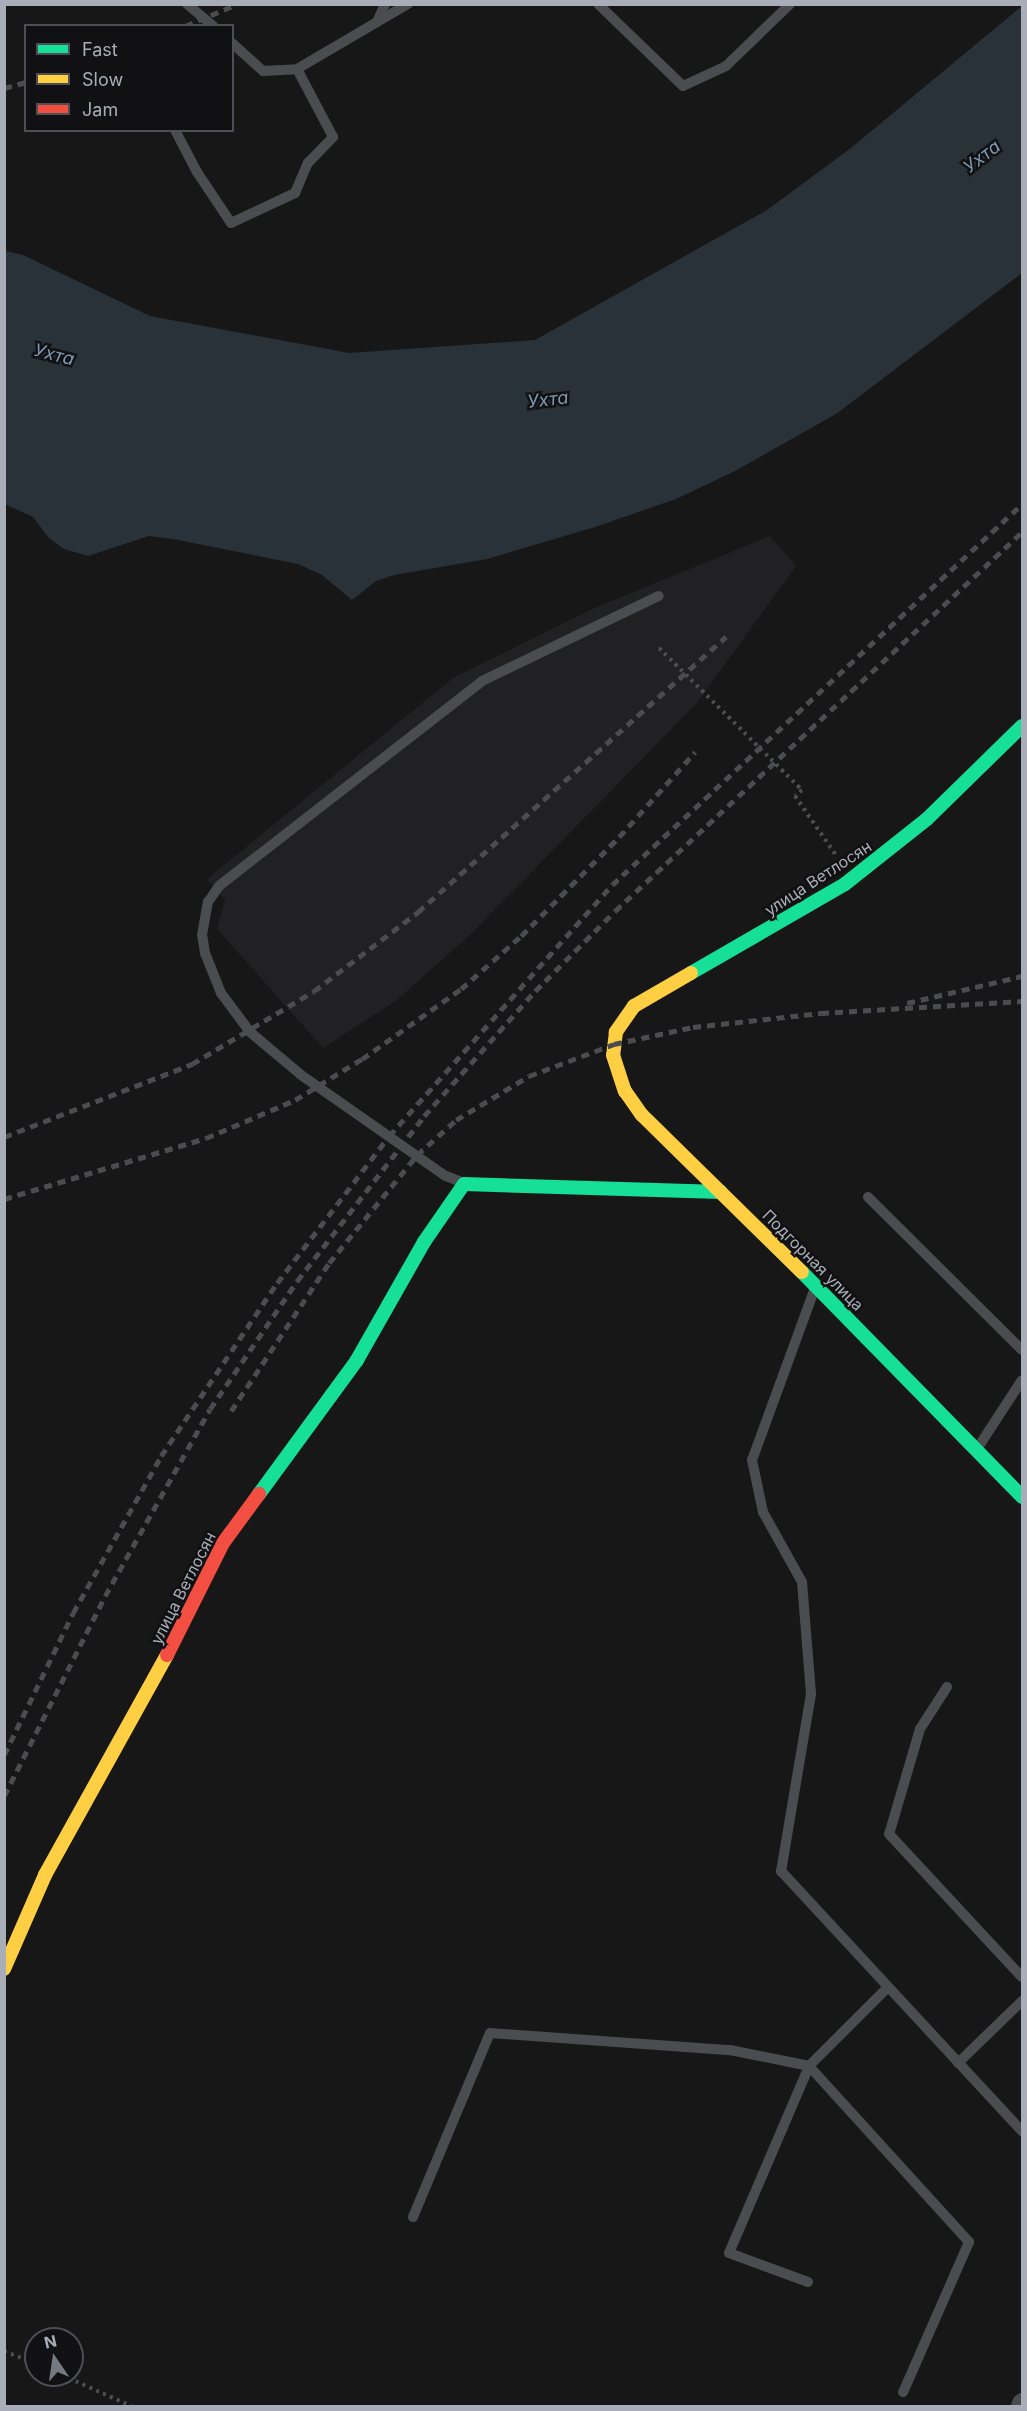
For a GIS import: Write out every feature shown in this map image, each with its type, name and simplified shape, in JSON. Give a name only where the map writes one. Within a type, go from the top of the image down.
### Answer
[{"type":"street","name":"улица Ветлосян","points":[[616,1032],[627,1015],[645,999],[800,913],[852,879],[927,819],[1023,726]]},
{"type":"street","name":"Подгорная улица","points":[[616,1032],[615,1067],[625,1091],[642,1115],[816,1285],[975,1452],[1023,1497]]},
{"type":"street","points":[[464,1184],[721,1192]]},
{"type":"street","name":"улица Ветлосян","points":[[4,1969],[45,1875],[136,1716],[223,1543],[357,1360],[424,1242],[464,1184]]},
{"type":"lane","points":[[187,4],[211,24]]},
{"type":"lane","points":[[377,23],[385,4]]},
{"type":"lane","points":[[234,45],[263,71],[297,69],[408,4]]},
{"type":"lane","points":[[598,4],[683,86],[726,66],[790,4]]},
{"type":"lane","points":[[176,132],[197,172],[231,223],[295,193],[308,163],[333,137],[297,69]]},
{"type":"lane","points":[[464,1184],[444,1175],[300,1074],[250,1032],[221,993],[205,953],[202,935],[208,902],[219,886],[482,681],[659,596]]},
{"type":"lane","points":[[868,1197],[1023,1350]]},
{"type":"lane","points":[[816,1285],[752,1460],[763,1512],[802,1582],[811,1694],[781,1871],[887,1988],[1023,2131]]},
{"type":"lane","points":[[975,1452],[1023,1380]]},
{"type":"lane","points":[[947,1687],[920,1729],[889,1834],[1023,1977]]},
{"type":"lane","points":[[808,2282],[729,2253],[809,2066],[887,1988]]},
{"type":"lane","points":[[958,2063],[1023,2001]]},
{"type":"lane","points":[[413,2217],[490,2033],[730,2050],[809,2066],[969,2242],[903,2392]]},
{"type":"path","points":[[660,648],[802,790],[795,796],[852,879]]},
{"type":"path","points":[[4,2351],[24,2359]]},
{"type":"path","points":[[84,2385],[130,2406]]},
{"type":"shaded area","points":[[770,536],[796,566],[696,704],[472,933],[397,1000],[323,1048],[217,929],[225,900],[207,879],[453,678],[592,609]]},
{"type":"water","name":"Ухта","points":[[1022,6],[1022,273],[836,414],[735,471],[676,499],[595,527],[487,559],[394,575],[376,581],[352,600],[322,575],[298,564],[173,539],[149,536],[88,556],[64,549],[49,538],[33,517],[5,504],[5,251],[23,255],[150,316],[349,353],[535,340],[767,210],[851,148]]},
{"type":"railway","points":[[190,24],[237,4]]},
{"type":"railway","points":[[4,88],[24,83]]},
{"type":"railway","points":[[4,1755],[73,1613],[161,1456],[277,1283],[389,1136],[612,885],[1022,504]]},
{"type":"railway","points":[[4,1796],[105,1596],[210,1409],[297,1281],[424,1116],[535,991],[615,911],[1022,532]]},
{"type":"railway","points":[[4,1137],[192,1064],[314,991],[418,912],[726,637]]},
{"type":"railway","points":[[4,1199],[206,1138],[295,1100],[362,1059],[461,989],[521,936],[619,837],[695,752]]},
{"type":"railway","points":[[907,1003],[1022,976]]},
{"type":"railway","points":[[231,1411],[329,1263],[417,1155],[456,1120],[529,1076],[614,1044],[693,1027],[821,1013],[1022,1001]]},
{"type":"traffic: fast","points":[[691,973],[845,884],[927,819],[1022,726]]},
{"type":"traffic: fast","points":[[259,1494],[357,1360],[424,1242],[464,1184],[721,1192]]},
{"type":"traffic: fast","points":[[802,1272],[1022,1497]]},
{"type":"traffic: slow","points":[[691,973],[634,1006],[616,1032],[613,1055],[625,1091],[642,1115],[802,1272]]},
{"type":"traffic: slow","points":[[4,1969],[45,1875],[167,1655]]},
{"type":"traffic: jam","points":[[167,1655],[223,1543],[259,1494]]}]
